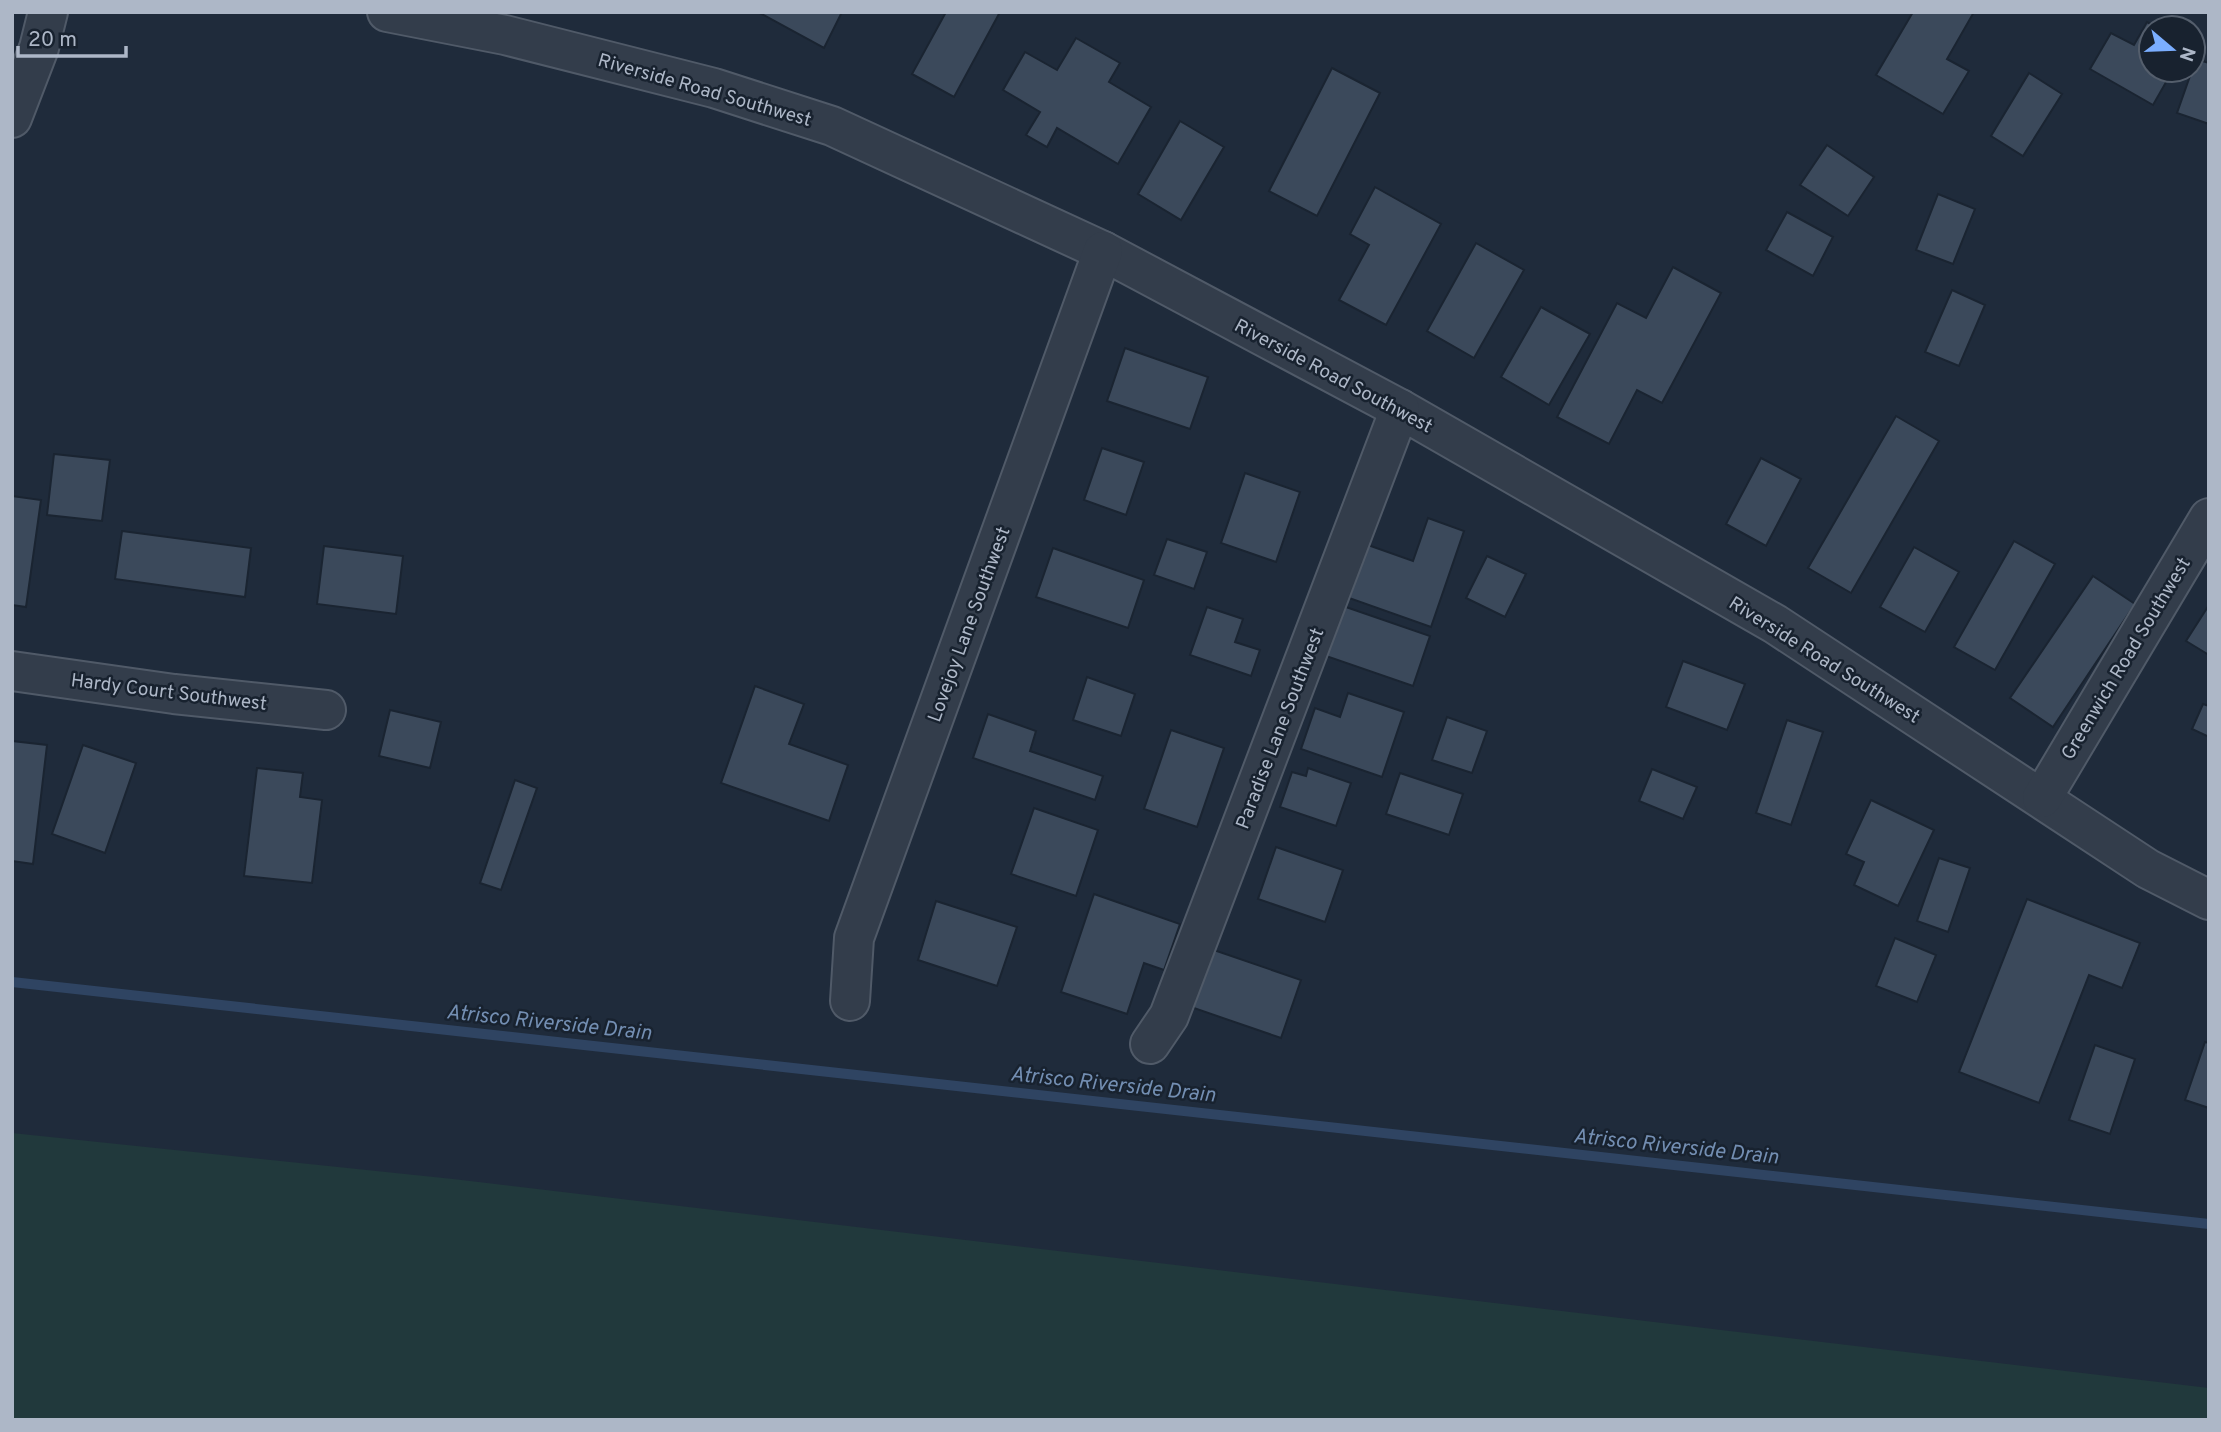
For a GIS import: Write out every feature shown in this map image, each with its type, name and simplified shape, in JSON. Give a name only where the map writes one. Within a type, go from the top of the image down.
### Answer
[{"type":"street","points":[[12,118],[39,48],[48,12]]},
{"type":"street","name":"Riverside Road Southwest","points":[[387,12],[519,38],[714,88],[819,122],[1103,251],[1400,409],[1774,624],[2148,869],[2209,900]]},
{"type":"street","name":"Lovejoy Lane Southwest","points":[[850,1001],[854,938],[1103,251]]},
{"type":"street","name":"Paradise Lane Southwest","points":[[1150,1044],[1169,1016],[1400,409]]},
{"type":"street","name":"Greenwich Road Southwest","points":[[2042,798],[2209,519]]},
{"type":"street","name":"Hardy Court Southwest","points":[[12,671],[174,694],[326,710]]},
{"type":"green space","points":[[12,1133],[453,1179],[2209,1388],[2209,1420],[12,1420]]},
{"type":"building","points":[[758,12],[842,12],[824,48]]},
{"type":"building","points":[[946,12],[1000,12],[954,97],[912,74]]},
{"type":"building","points":[[1913,12],[1974,12],[1947,59],[1969,71],[1943,114],[1876,75]]},
{"type":"building","points":[[2111,33],[2134,45],[2137,40],[2137,84],[2165,84],[2153,105],[2090,69]]},
{"type":"building","points":[[1076,38],[1120,63],[1109,82],[1151,107],[1118,164],[1057,128],[1047,147],[1026,135],[1040,112],[1003,90],[1025,52],[1057,70]]},
{"type":"building","points":[[2209,63],[2209,124],[2177,113],[2187,84],[2207,84]]},
{"type":"building","points":[[1332,68],[1380,93],[1317,216],[1269,191]]},
{"type":"building","points":[[2029,73],[2062,94],[2023,156],[1991,136]]},
{"type":"building","points":[[1180,121],[1224,147],[1181,220],[1138,194]]},
{"type":"building","points":[[1827,145],[1874,177],[1848,216],[1800,185]]},
{"type":"building","points":[[1375,187],[1441,224],[1386,325],[1339,300],[1369,245],[1350,234]]},
{"type":"building","points":[[1938,194],[1975,209],[1953,264],[1916,250]]},
{"type":"building","points":[[1787,212],[1833,237],[1813,276],[1766,250]]},
{"type":"building","points":[[1476,243],[1524,270],[1474,358],[1427,331]]},
{"type":"building","points":[[1673,267],[1721,293],[1662,403],[1637,390],[1609,444],[1557,417],[1617,303],[1646,318]]},
{"type":"building","points":[[1952,290],[1985,305],[1959,366],[1925,352]]},
{"type":"building","points":[[1541,307],[1590,334],[1549,405],[1501,377]]},
{"type":"building","points":[[1125,348],[1208,377],[1190,429],[1107,401]]},
{"type":"building","points":[[1896,416],[1939,441],[1851,593],[1808,568]]},
{"type":"building","points":[[1102,448],[1144,462],[1126,515],[1084,500]]},
{"type":"building","points":[[54,454],[110,460],[102,521],[47,515]]},
{"type":"building","points":[[1761,458],[1801,479],[1766,546],[1726,524]]},
{"type":"building","points":[[1245,473],[1300,492],[1276,562],[1221,543]]},
{"type":"building","points":[[12,496],[41,500],[26,607],[12,605]]},
{"type":"building","points":[[1428,518],[1464,531],[1431,627],[1349,598],[1368,545],[1413,561]]},
{"type":"building","points":[[122,531],[251,548],[245,597],[115,579]]},
{"type":"building","points":[[1167,539],[1207,552],[1194,589],[1154,575]]},
{"type":"building","points":[[2014,541],[2055,564],[1995,670],[1954,647]]},
{"type":"building","points":[[324,546],[403,556],[396,614],[317,604]]},
{"type":"building","points":[[1914,547],[1959,572],[1925,632],[1880,607]]},
{"type":"building","points":[[1053,548],[1144,580],[1128,628],[1036,597]]},
{"type":"building","points":[[1487,556],[1526,574],[1505,617],[1466,598]]},
{"type":"building","points":[[2093,576],[2135,604],[2053,727],[2010,698]]},
{"type":"building","points":[[2209,605],[2209,655],[2186,641]]},
{"type":"building","points":[[1343,606],[1430,636],[1413,686],[1326,656]]},
{"type":"building","points":[[1207,607],[1243,619],[1235,642],[1260,650],[1251,676],[1190,655]]},
{"type":"building","points":[[1683,661],[1745,684],[1727,730],[1666,707]]},
{"type":"building","points":[[1087,677],[1135,694],[1121,736],[1073,720]]},
{"type":"building","points":[[755,686],[804,704],[789,744],[848,765],[829,821],[721,783]]},
{"type":"building","points":[[1348,693],[1404,712],[1382,777],[1301,749],[1315,708],[1340,717]]},
{"type":"building","points":[[2203,704],[2209,706],[2209,737],[2192,729]]},
{"type":"building","points":[[390,710],[441,722],[430,768],[379,756]]},
{"type":"building","points":[[988,714],[1036,731],[1030,751],[1103,776],[1095,800],[973,758]]},
{"type":"building","points":[[1447,717],[1487,731],[1472,773],[1432,760]]},
{"type":"building","points":[[1787,720],[1823,732],[1791,825],[1756,813]]},
{"type":"building","points":[[1171,730],[1224,748],[1197,827],[1144,809]]},
{"type":"building","points":[[12,741],[47,745],[33,864],[12,861]]},
{"type":"building","points":[[83,745],[136,763],[105,853],[52,834]]},
{"type":"building","points":[[257,768],[303,773],[300,797],[322,800],[312,883],[244,876]]},
{"type":"building","points":[[1308,768],[1351,783],[1336,826],[1280,807],[1292,772],[1306,776]]},
{"type":"building","points":[[1652,769],[1697,787],[1683,819],[1639,801]]},
{"type":"building","points":[[1400,773],[1463,794],[1449,835],[1386,814]]},
{"type":"building","points":[[515,780],[537,788],[501,890],[480,883]]},
{"type":"building","points":[[1871,800],[1934,830],[1898,906],[1854,885],[1864,862],[1846,854]]},
{"type":"building","points":[[1034,808],[1098,830],[1076,896],[1011,874]]},
{"type":"building","points":[[1276,847],[1343,870],[1325,922],[1258,899]]},
{"type":"building","points":[[1939,858],[1970,868],[1948,932],[1917,921]]},
{"type":"building","points":[[1094,894],[1180,924],[1164,970],[1144,963],[1127,1014],[1061,992]]},
{"type":"building","points":[[2027,899],[2140,943],[2122,988],[2089,975],[2039,1103],[1959,1072]]},
{"type":"building","points":[[936,901],[1017,927],[997,986],[918,960]]},
{"type":"building","points":[[1895,938],[1936,955],[1917,1002],[1876,986]]},
{"type":"building","points":[[1208,948],[1301,980],[1281,1038],[1188,1006]]},
{"type":"building","points":[[2205,1042],[2209,1043],[2209,1108],[2185,1100]]},
{"type":"building","points":[[2095,1045],[2135,1059],[2110,1134],[2069,1120]]},
{"type":"waterway","name":"Atrisco Riverside Drain","points":[[12,982],[2209,1224]]}]
